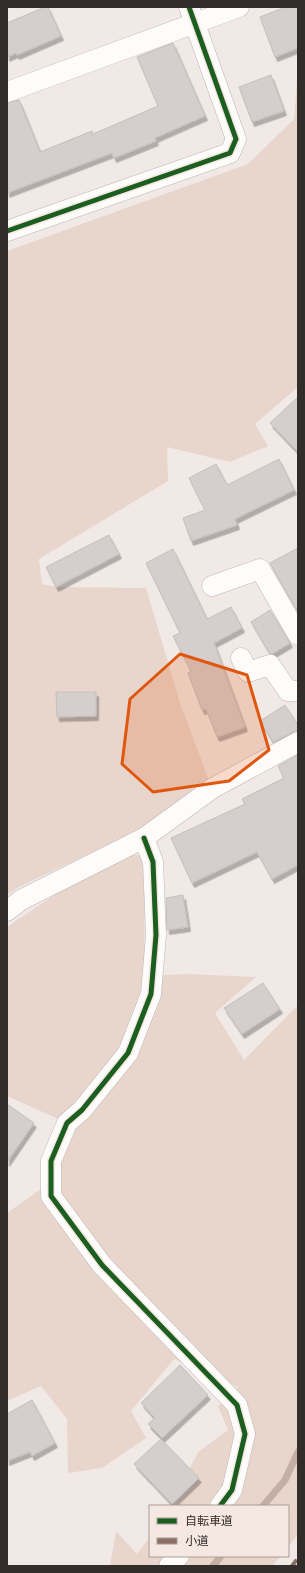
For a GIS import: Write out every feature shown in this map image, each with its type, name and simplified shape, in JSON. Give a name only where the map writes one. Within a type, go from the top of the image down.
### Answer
[{"type":"street","points":[[7,92],[192,14],[239,7]]},
{"type":"street","points":[[7,231],[230,153],[236,139],[192,14]]},
{"type":"street","points":[[212,586],[260,569],[298,635]]},
{"type":"street","points":[[241,658],[248,672],[270,665],[288,691],[298,692]]},
{"type":"street","points":[[7,912],[21,900],[144,838],[212,788],[298,742]]},
{"type":"street","points":[[144,838],[153,862],[156,934],[151,994],[128,1053],[82,1110],[67,1123],[51,1161],[51,1196],[102,1265],[237,1405],[245,1434],[232,1490],[221,1505]]},
{"type":"street","points":[[169,1566],[178,1557]]},
{"type":"highlighted area","points":[[180,654],[247,675],[269,750],[229,781],[153,792],[122,764],[130,699]]},
{"type":"shaded area","points":[[298,68],[298,387],[255,424],[268,446],[230,462],[167,447],[168,481],[39,559],[42,584],[56,587],[146,588],[180,703],[210,783],[149,825],[19,887],[7,895],[7,251],[248,164],[294,119]]},
{"type":"shaded area","points":[[130,855],[145,855],[144,976],[188,974],[256,977],[215,1013],[244,1060],[298,1005],[298,1535],[289,1546],[289,1505],[172,1505],[198,1452],[228,1430],[218,1406],[238,1387],[174,1359],[131,1411],[146,1438],[102,1468],[68,1473],[67,1419],[41,1386],[7,1401],[7,1213],[41,1189],[67,1123],[7,1096],[7,927],[81,877]]},
{"type":"shaded area","points":[[116,1531],[137,1554],[149,1538],[149,1557],[280,1557],[272,1566],[110,1566]]},
{"type":"building","points":[[48,7],[61,36],[17,55],[16,53],[7,57],[7,23]]},
{"type":"building","points":[[286,7],[298,7],[298,48],[275,57],[260,17]]},
{"type":"building","points":[[173,43],[205,116],[155,138],[156,141],[114,158],[112,153],[7,193],[7,103],[19,100],[40,152],[92,131],[93,134],[158,106],[137,57]]},
{"type":"building","points":[[271,75],[284,111],[252,122],[239,87]]},
{"type":"building","points":[[298,397],[298,452],[270,423]]},
{"type":"building","points":[[279,459],[294,490],[235,519],[237,525],[191,541],[183,518],[205,510],[189,478],[216,464],[227,485]]},
{"type":"building","points":[[109,535],[119,554],[56,587],[46,567]]},
{"type":"building","points":[[298,548],[298,612],[270,563]]},
{"type":"building","points":[[173,549],[207,619],[231,607],[242,628],[214,643],[245,727],[217,737],[206,709],[202,710],[188,673],[191,671],[173,636],[180,633],[146,563]]},
{"type":"building","points":[[270,610],[290,643],[272,654],[270,654],[251,622]]},
{"type":"building","points":[[56,692],[96,692],[96,716],[57,717]]},
{"type":"building","points":[[285,705],[298,725],[298,731],[273,742],[260,721]]},
{"type":"building","points":[[298,755],[298,865],[272,879],[257,852],[192,883],[171,838],[245,804],[242,799],[284,778],[278,766]]},
{"type":"building","points":[[183,895],[188,927],[167,930],[166,898]]},
{"type":"building","points":[[263,983],[280,1009],[242,1034],[224,1008]]},
{"type":"building","points":[[7,1104],[34,1123],[7,1162]]},
{"type":"building","points":[[180,1365],[208,1395],[162,1438],[148,1424],[155,1418],[141,1403]]},
{"type":"building","points":[[32,1400],[55,1443],[32,1456],[30,1452],[7,1461],[7,1414]]},
{"type":"building","points":[[161,1439],[199,1478],[172,1504],[134,1464]]},
{"type":"waterway","points":[[264,1505],[285,1480],[298,1452]]},
{"type":"waterway","points":[[213,1566],[220,1557]]},
{"type":"marked path","points":[[292,1566],[298,1558]]},
{"type":"cycle path","points":[[7,231],[230,153],[236,139],[189,7]]},
{"type":"cycle path","points":[[144,838],[153,862],[156,935],[151,994],[128,1053],[82,1110],[67,1123],[51,1161],[51,1196],[102,1265],[237,1405],[245,1434],[232,1490],[221,1505]]}]
